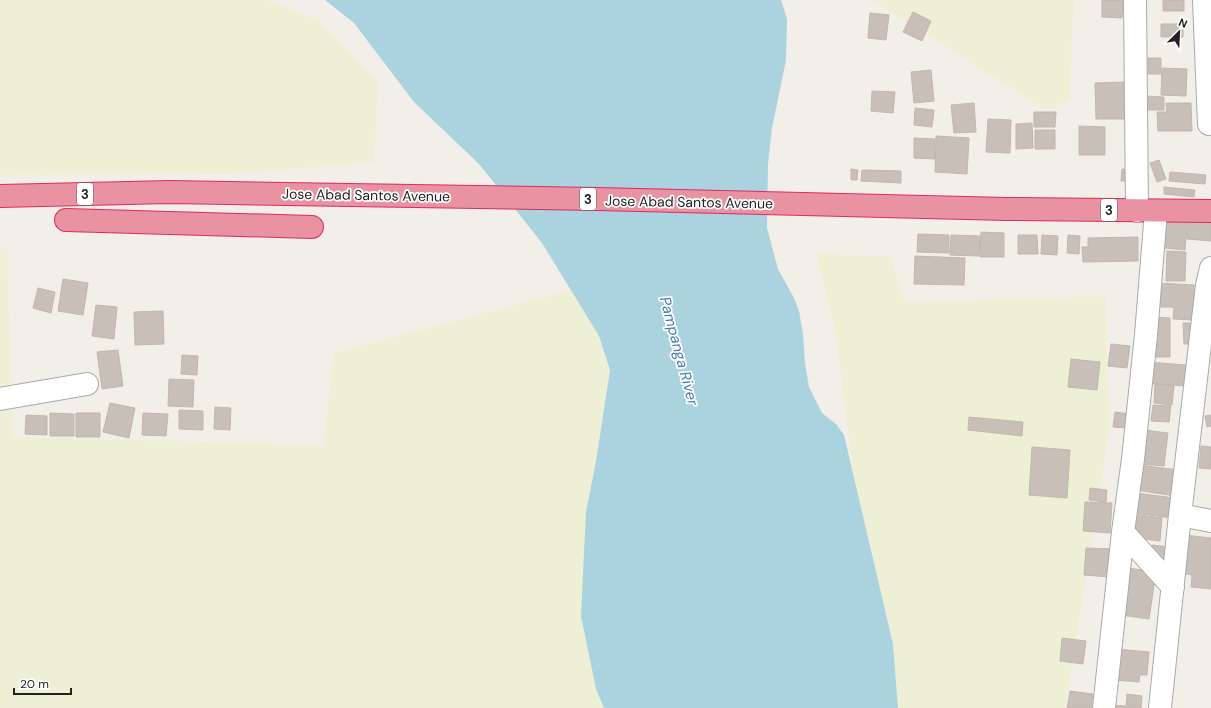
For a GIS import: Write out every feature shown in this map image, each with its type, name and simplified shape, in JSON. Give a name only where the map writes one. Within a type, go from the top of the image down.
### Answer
[{"type":"highway","name":"Jose Abad Santos Avenue","points":[[0,196],[170,192],[597,199],[1006,209],[1211,211]]},
{"type":"highway","points":[[66,220],[312,227]]},
{"type":"street","points":[[1104,708],[1146,335],[1146,211],[1135,0]]},
{"type":"street","points":[[1204,0],[1209,124]]},
{"type":"street","points":[[1160,708],[1180,515],[1211,268]]},
{"type":"street","points":[[0,399],[87,384]]},
{"type":"street","points":[[1180,515],[1211,521]]},
{"type":"street","points":[[1123,532],[1173,587]]},
{"type":"green space","points":[[0,0],[267,0],[319,20],[378,82],[374,162],[232,174],[0,175]]},
{"type":"green space","points":[[871,0],[1074,0],[1069,101],[1046,110]]},
{"type":"green space","points":[[0,249],[7,249],[13,437],[323,446],[334,353],[571,290],[599,336],[610,370],[596,461],[586,512],[596,689],[604,708],[0,708]]},
{"type":"green space","points":[[816,254],[890,256],[905,303],[1105,296],[1109,430],[1065,708],[898,708],[893,644],[854,478],[836,334]]},
{"type":"water","name":"Pampanga River","points":[[325,0],[781,0],[787,19],[786,60],[772,128],[768,164],[767,228],[778,269],[794,298],[799,311],[809,387],[822,413],[836,424],[844,435],[893,644],[898,708],[604,708],[596,689],[581,616],[586,512],[596,461],[610,370],[599,336],[542,243],[479,164],[414,102],[354,23]]},
{"type":"building","points":[[1102,0],[1123,0],[1122,18],[1102,17]]},
{"type":"building","points":[[1163,0],[1184,0],[1184,11],[1163,11]]},
{"type":"building","points":[[913,12],[931,21],[922,41],[903,32]]},
{"type":"building","points":[[870,13],[889,15],[886,40],[868,38]]},
{"type":"building","points":[[1161,24],[1183,24],[1183,37],[1161,37]]},
{"type":"building","points":[[1148,58],[1161,58],[1161,74],[1148,74]]},
{"type":"building","points":[[1162,68],[1187,69],[1186,96],[1161,95]]},
{"type":"building","points":[[931,70],[934,101],[914,103],[911,72]]},
{"type":"building","points":[[1124,82],[1125,119],[1096,119],[1095,83]]},
{"type":"building","points":[[872,91],[895,92],[893,113],[871,111]]},
{"type":"building","points":[[1147,96],[1164,97],[1164,110],[1147,110]]},
{"type":"building","points":[[974,103],[976,132],[954,133],[951,105]]},
{"type":"building","points":[[1166,103],[1191,103],[1192,131],[1158,131],[1157,112],[1167,112]]},
{"type":"building","points":[[915,108],[934,110],[932,127],[914,125]]},
{"type":"building","points":[[1034,112],[1056,112],[1055,127],[1034,127]]},
{"type":"building","points":[[988,119],[1011,120],[1010,153],[986,152]]},
{"type":"building","points":[[1032,123],[1033,148],[1016,149],[1016,124]]},
{"type":"building","points":[[1079,126],[1105,127],[1105,155],[1079,155]]},
{"type":"building","points":[[1035,130],[1055,130],[1055,149],[1035,149]]},
{"type":"building","points":[[936,136],[969,138],[967,174],[935,172]]},
{"type":"building","points":[[914,138],[935,139],[935,159],[914,158]]},
{"type":"building","points":[[1159,160],[1166,179],[1157,182],[1150,163]]},
{"type":"building","points":[[851,169],[858,170],[857,180],[851,180]]},
{"type":"building","points":[[1122,169],[1133,170],[1132,181],[1121,181]]},
{"type":"building","points":[[862,170],[901,171],[901,183],[861,181]]},
{"type":"building","points":[[1170,172],[1206,175],[1205,184],[1169,181]]},
{"type":"building","points":[[1164,187],[1195,190],[1194,197],[1164,194]]},
{"type":"building","points":[[1158,214],[1188,216],[1185,250],[1155,247]]},
{"type":"building","points":[[1189,218],[1211,220],[1211,241],[1187,239]]},
{"type":"building","points":[[981,232],[1004,233],[1004,257],[980,257]]},
{"type":"building","points":[[918,234],[949,235],[949,253],[917,252]]},
{"type":"building","points":[[951,235],[980,236],[979,256],[950,255]]},
{"type":"building","points":[[1018,235],[1037,235],[1038,254],[1018,254]]},
{"type":"building","points":[[1042,235],[1058,236],[1057,255],[1041,254]]},
{"type":"building","points":[[1068,235],[1080,236],[1079,254],[1067,253]]},
{"type":"building","points":[[1138,237],[1138,261],[1083,262],[1082,247],[1088,247],[1088,238]]},
{"type":"building","points":[[1167,251],[1186,252],[1185,281],[1166,281]]},
{"type":"building","points":[[915,256],[965,258],[964,285],[914,284]]},
{"type":"building","points":[[63,279],[88,283],[83,315],[58,311]]},
{"type":"building","points":[[1158,283],[1194,285],[1193,320],[1173,319],[1174,307],[1158,307]]},
{"type":"building","points":[[38,288],[55,292],[51,313],[33,308]]},
{"type":"building","points":[[96,305],[117,307],[114,339],[92,336]]},
{"type":"building","points":[[163,311],[164,344],[135,345],[134,312]]},
{"type":"building","points":[[1152,317],[1170,318],[1170,357],[1152,357]]},
{"type":"building","points":[[1183,323],[1195,323],[1195,344],[1184,344]]},
{"type":"building","points":[[1111,344],[1130,346],[1127,368],[1108,366]]},
{"type":"building","points":[[118,350],[123,386],[102,389],[97,352]]},
{"type":"building","points":[[182,355],[198,356],[197,375],[181,374]]},
{"type":"building","points":[[1071,359],[1100,362],[1097,390],[1068,387]]},
{"type":"building","points":[[1147,362],[1186,365],[1185,386],[1146,383]]},
{"type":"building","points":[[169,379],[194,380],[193,407],[168,406]]},
{"type":"building","points":[[1155,384],[1174,386],[1172,405],[1154,403]]},
{"type":"building","points":[[110,403],[135,408],[129,438],[103,432]]},
{"type":"building","points":[[1153,405],[1171,406],[1169,422],[1151,421]]},
{"type":"building","points":[[215,407],[231,408],[230,430],[214,429]]},
{"type":"building","points":[[179,410],[203,411],[203,430],[179,429]]},
{"type":"building","points":[[1115,412],[1129,414],[1128,428],[1113,427]]},
{"type":"building","points":[[50,413],[74,414],[74,436],[50,436]]},
{"type":"building","points":[[76,413],[100,413],[100,437],[76,437]]},
{"type":"building","points":[[143,413],[168,414],[166,436],[142,435]]},
{"type":"building","points":[[26,415],[47,416],[47,435],[25,434]]},
{"type":"building","points":[[1211,415],[1211,426],[1207,427],[1205,416]]},
{"type":"building","points":[[969,417],[1023,422],[1022,436],[968,430]]},
{"type":"building","points":[[1144,430],[1168,433],[1164,466],[1140,464]]},
{"type":"building","points":[[1201,446],[1211,447],[1211,469],[1199,468]]},
{"type":"building","points":[[1032,447],[1070,450],[1067,498],[1029,495]]},
{"type":"building","points":[[1139,465],[1178,470],[1175,496],[1136,490]]},
{"type":"building","points":[[1090,488],[1107,490],[1106,502],[1089,500]]},
{"type":"building","points":[[1136,493],[1174,498],[1172,518],[1134,513]]},
{"type":"building","points":[[1085,502],[1112,503],[1110,533],[1083,531]]},
{"type":"building","points":[[1132,514],[1162,518],[1160,541],[1129,537]]},
{"type":"building","points":[[1184,535],[1211,538],[1211,589],[1191,587],[1192,575],[1180,573]]},
{"type":"building","points":[[1152,545],[1170,547],[1168,562],[1150,560]]},
{"type":"building","points":[[1086,548],[1112,549],[1110,577],[1084,575]]},
{"type":"building","points":[[1128,568],[1156,572],[1149,619],[1121,615]]},
{"type":"building","points":[[1062,638],[1086,641],[1083,664],[1060,661]]},
{"type":"building","points":[[1117,649],[1149,652],[1147,675],[1140,675],[1139,682],[1115,680]]},
{"type":"building","points":[[1070,691],[1093,694],[1091,708],[1067,708]]},
{"type":"building","points":[[1127,694],[1142,696],[1141,708],[1112,708],[1112,705],[1126,706]]}]
